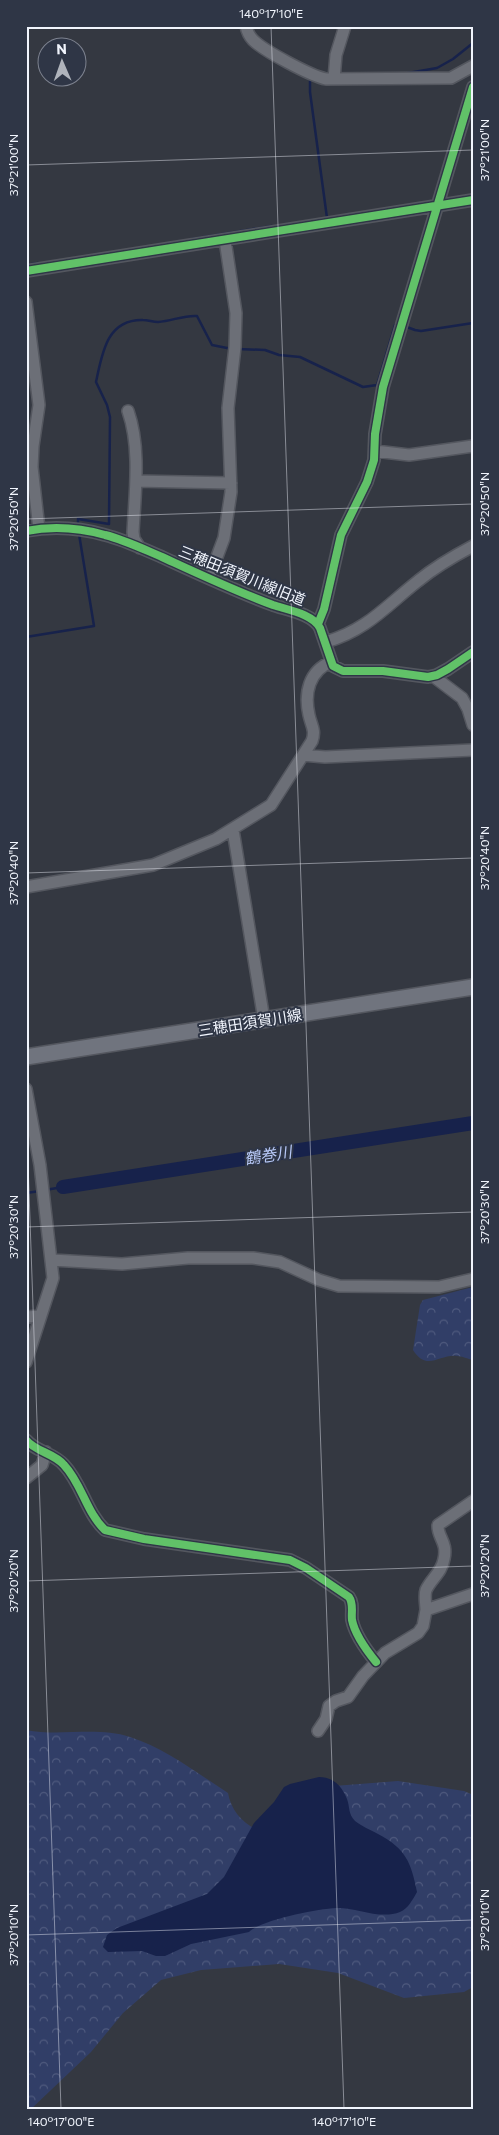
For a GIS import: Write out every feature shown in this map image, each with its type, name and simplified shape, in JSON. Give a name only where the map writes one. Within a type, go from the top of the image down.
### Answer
[{"type":"main road","name":"三穂田須賀川線","points":[[26,1057],[473,986]]},
{"type":"street","points":[[246,26],[250,37],[259,45],[318,78],[451,78],[473,66]]},
{"type":"street","points":[[334,79],[336,55],[345,26]]},
{"type":"street","points":[[318,624],[324,609],[341,535],[367,482],[375,451],[375,434],[383,387],[473,87]]},
{"type":"street","points":[[26,271],[473,200]]},
{"type":"street","points":[[209,578],[224,538],[230,504],[228,408],[235,347],[236,313],[225,240]]},
{"type":"street","points":[[26,302],[39,405],[32,468],[39,529]]},
{"type":"street","points":[[128,411],[132,423],[136,481],[133,532],[134,539],[140,548]]},
{"type":"street","points":[[375,451],[408,456],[473,446]]},
{"type":"street","points":[[136,481],[230,483]]},
{"type":"street","name":"三穂田須賀川線旧道","points":[[26,532],[39,529],[81,530],[106,535],[254,598],[309,618],[318,624],[326,642],[331,662]]},
{"type":"street","points":[[326,642],[339,639],[367,624],[420,579],[473,546]]},
{"type":"street","points":[[26,887],[153,866],[216,839],[271,805],[314,734],[308,709],[308,687],[315,673],[331,662],[343,672],[383,671],[433,676],[448,669],[473,652]]},
{"type":"street","points":[[433,676],[462,698],[473,725]]},
{"type":"street","points":[[303,755],[324,757],[473,750]]},
{"type":"street","points":[[233,830],[264,1020]]},
{"type":"street","points":[[26,1089],[40,1164],[52,1260],[52,1278],[26,1362]]},
{"type":"street","points":[[52,1260],[122,1264],[188,1258],[253,1258],[280,1262],[319,1280],[339,1286],[439,1287],[473,1280]]},
{"type":"street","points":[[26,1317],[40,1316]]},
{"type":"street","points":[[26,1440],[57,1457],[69,1470],[88,1506],[105,1530],[144,1539],[290,1560],[306,1568],[349,1597],[352,1603],[352,1622],[357,1634],[376,1662]]},
{"type":"street","points":[[26,1478],[42,1465],[46,1452]]},
{"type":"street","points":[[318,1731],[326,1719],[329,1706],[348,1696],[376,1662],[396,1645],[418,1632],[423,1626],[426,1610],[426,1590],[441,1568],[445,1558],[446,1546],[438,1530],[438,1525],[473,1501]]},
{"type":"street","points":[[426,1610],[473,1594]]},
{"type":"green space","points":[[473,1287],[473,1360],[451,1356],[428,1361],[423,1360],[413,1350],[420,1305],[423,1300]]},
{"type":"green space","points":[[26,1730],[39,1732],[104,1732],[130,1737],[143,1742],[180,1762],[228,1793],[232,1805],[242,1820],[258,1830],[321,1787],[398,1781],[464,1791],[473,1795],[473,1987],[464,1992],[404,1998],[338,1973],[279,1964],[201,1970],[161,1980],[123,2013],[91,2052],[31,2109],[26,2109]]},
{"type":"shaded area","points":[[319,1777],[329,1779],[340,1786],[355,1821],[395,1845],[406,1857],[417,1892],[405,1909],[400,1912],[384,1915],[343,1908],[316,1910],[277,1919],[249,1932],[191,1944],[165,1956],[156,1956],[142,1951],[108,1952],[103,1947],[107,1935],[117,1928],[207,1894],[224,1877],[254,1823],[274,1802],[284,1787]]},
{"type":"waterway","points":[[408,73],[437,68],[453,59],[473,43]]},
{"type":"waterway","points":[[313,80],[310,79],[310,92],[327,218]]},
{"type":"waterway","points":[[192,239],[272,226]]},
{"type":"waterway","points":[[26,265],[38,263]]},
{"type":"waterway","points":[[78,526],[78,519],[109,524],[110,417],[107,405],[96,382],[104,350],[113,332],[121,325],[131,321],[158,322],[187,316],[197,316],[212,345],[232,349]]},
{"type":"waterway","points":[[404,326],[421,331],[473,323]]},
{"type":"waterway","points":[[238,349],[265,350],[279,355],[300,357],[363,387],[377,385],[395,325],[399,326]]},
{"type":"waterway","points":[[26,637],[94,626],[79,534]]},
{"type":"waterway","name":"鶴巻川","points":[[63,1187],[473,1123]]},
{"type":"waterway","points":[[45,1190],[63,1187]]},
{"type":"waterway","points":[[26,1193],[40,1191]]},
{"type":"cycle path","points":[[318,624],[324,609],[341,535],[367,482],[374,460],[375,434],[383,387],[473,87]]},
{"type":"cycle path","points":[[26,271],[473,200]]},
{"type":"cycle path","points":[[26,531],[66,528],[112,537],[245,594],[306,616],[317,623],[320,628],[333,666],[343,671],[383,671],[428,677],[448,669],[473,652]]},
{"type":"cycle path","points":[[26,1440],[64,1465],[93,1515],[105,1530],[144,1539],[290,1560],[306,1568],[349,1597],[352,1605],[352,1620],[356,1631],[365,1648],[376,1662]]}]
